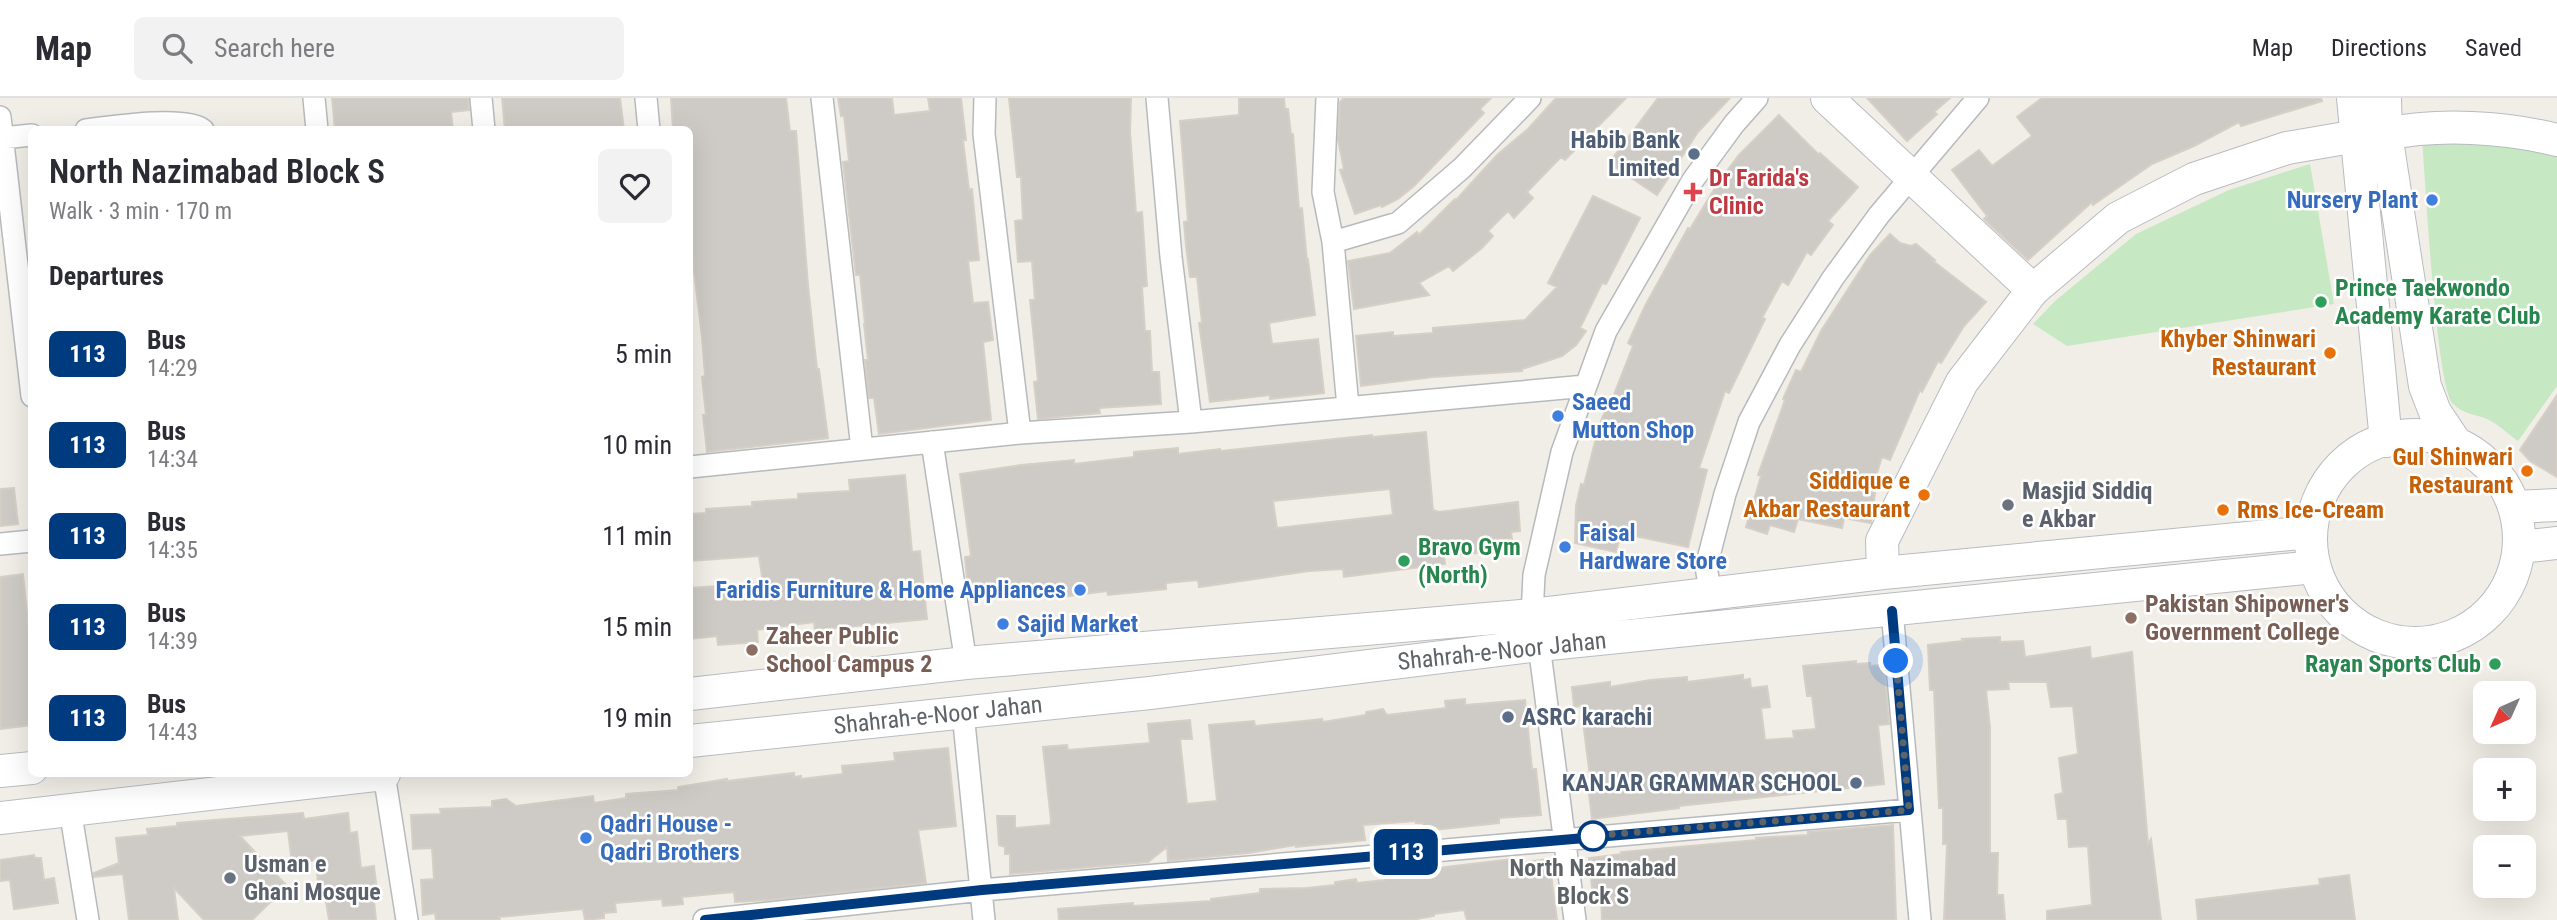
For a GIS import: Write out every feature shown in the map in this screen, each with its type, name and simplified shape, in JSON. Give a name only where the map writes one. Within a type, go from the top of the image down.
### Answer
[{"type":"main road","points":[[1827,98],[2033,290]]},
{"type":"main road","points":[[2353,98],[2372,135],[2425,386],[2435,412],[2455,443]]},
{"type":"main road","points":[[2385,98],[2372,135],[2386,441]]},
{"type":"main road","points":[[1883,573],[1882,541],[1962,382],[2033,290],[2118,218],[2194,178],[2287,148],[2414,128],[2523,131],[2557,140]]},
{"type":"main road","points":[[2401,435],[2428,435],[2455,443],[2484,462],[2514,507],[2520,547],[2518,568],[2503,598],[2484,617],[2449,637],[2421,643],[2393,640],[2367,631],[2344,614],[2326,593],[2314,567],[2310,532],[2314,509],[2323,488],[2337,469],[2354,453],[2386,441],[2401,435]]},
{"type":"main road","points":[[2514,507],[2557,505]]},
{"type":"main road","name":"Shahrah-e-Noor Jahan","points":[[693,694],[966,663],[1532,615],[1883,573],[2310,532]]},
{"type":"main road","points":[[2520,547],[2557,543]]},
{"type":"main road","name":"Shahrah-e-Noor Jahan","points":[[693,741],[1150,693],[1539,645],[2314,567]]},
{"type":"main road","points":[[0,771],[28,768]]},
{"type":"main road","points":[[0,818],[357,777]]},
{"type":"street","points":[[314,98],[317,126]]},
{"type":"street","points":[[481,98],[484,126]]},
{"type":"street","points":[[646,98],[649,126]]},
{"type":"street","points":[[822,98],[862,449]]},
{"type":"street","points":[[985,98],[984,134],[1020,433]]},
{"type":"street","points":[[1157,98],[1171,257],[1191,422]]},
{"type":"street","points":[[1327,98],[1323,191],[1333,243],[1348,407]]},
{"type":"street","points":[[1333,243],[1398,223],[1462,168],[1530,98]]},
{"type":"street","points":[[1532,615],[1534,575],[1562,452],[1606,331],[1686,191],[1734,124],[1757,98]]},
{"type":"street","points":[[1711,595],[1706,567],[1725,494],[1749,422],[1790,345],[1833,278],[1910,175],[1978,98]]},
{"type":"street","points":[[0,117],[28,362]]},
{"type":"street","points":[[132,126],[178,122],[199,126]]},
{"type":"street","points":[[2,138],[28,135]]},
{"type":"street","points":[[693,467],[1020,433],[1191,422],[1586,386]]},
{"type":"street","points":[[932,442],[966,663]]},
{"type":"street","points":[[0,544],[28,541]]},
{"type":"street","points":[[1892,611],[1920,920]]},
{"type":"street","points":[[1539,645],[1574,920]]},
{"type":"street","points":[[963,713],[984,920]]},
{"type":"street","points":[[384,777],[407,920]]},
{"type":"street","points":[[70,809],[88,920]]},
{"type":"street","points":[[705,920],[982,890],[1909,810]]},
{"type":"green space","points":[[2422,138],[2557,150],[2557,386],[2518,441],[2491,421],[2457,407],[2447,389],[2437,322]]},
{"type":"green space","points":[[2310,164],[2334,304],[2067,346],[2033,324],[2055,301],[2136,234],[2229,190]]},
{"type":"building","points":[[332,98],[468,98],[469,110],[451,112],[453,126],[335,126]]},
{"type":"building","points":[[502,98],[620,98],[624,126],[505,126]]},
{"type":"building","points":[[671,98],[786,98],[790,131],[796,131],[808,285],[828,438],[707,452],[702,377],[705,376],[693,264],[693,126],[673,126]]},
{"type":"building","points":[[838,98],[892,98],[894,115],[930,111],[928,98],[961,98],[966,140],[963,140],[969,190],[972,189],[979,260],[968,261],[973,303],[988,302],[993,340],[983,342],[991,420],[879,434],[874,398],[869,398],[860,275],[856,275],[843,162],[849,161],[844,116],[841,116]]},
{"type":"building","points":[[1009,98],[1131,98],[1130,132],[1136,213],[1142,212],[1147,286],[1142,287],[1145,331],[1150,331],[1152,372],[1159,372],[1161,404],[1099,408],[1100,413],[1038,419],[1034,382],[1038,381],[1030,300],[1035,300],[1032,261],[1018,262],[1015,221],[1023,220],[1021,177],[1017,177]]},
{"type":"building","points":[[1239,98],[1284,98],[1285,109],[1288,109],[1315,315],[1269,323],[1272,344],[1318,339],[1324,393],[1270,399],[1270,395],[1210,402],[1199,323],[1202,323],[1197,277],[1190,277],[1186,246],[1184,222],[1188,221],[1180,121],[1239,115]]},
{"type":"building","points":[[1344,98],[1491,98],[1480,109],[1484,113],[1414,186],[1382,207],[1381,205],[1355,214],[1340,170],[1344,169],[1338,140],[1340,102]]},
{"type":"building","points":[[1556,98],[1626,98],[1565,160],[1561,157],[1527,192],[1533,198],[1514,218],[1508,211],[1488,231],[1493,236],[1482,248],[1453,271],[1449,266],[1419,283],[1429,295],[1354,309],[1348,261],[1390,253],[1417,232],[1419,235],[1497,155],[1528,129]]},
{"type":"building","points":[[1658,98],[1730,98],[1698,132],[1657,195],[1609,163]]},
{"type":"building","points":[[1867,98],[1950,98],[1934,112],[1937,114],[1907,141]]},
{"type":"building","points":[[2042,98],[2321,98],[2322,101],[2241,126],[2239,122],[2152,164],[2093,205],[2092,202],[2028,260],[1984,219],[1987,216],[1952,170],[1979,150],[1992,166],[2032,136],[2017,117]]},
{"type":"building","points":[[1779,115],[1819,155],[1820,153],[1858,187],[1828,221],[1833,225],[1811,255],[1807,252],[1788,285],[1782,281],[1762,318],[1765,319],[1729,393],[1725,391],[1699,468],[1707,470],[1688,547],[1621,533],[1616,552],[1575,543],[1576,506],[1581,484],[1584,485],[1599,426],[1633,346],[1628,343],[1645,306],[1688,228],[1690,229],[1718,183],[1739,155]]},
{"type":"building","points":[[1593,196],[1640,218],[1606,284],[1602,283],[1580,328],[1586,331],[1576,345],[1562,356],[1522,371],[1433,377],[1361,386],[1356,336],[1393,332],[1393,336],[1433,333],[1433,328],[1525,320],[1557,287],[1548,283]]},
{"type":"building","points":[[1890,234],[1900,243],[1911,246],[1916,244],[1935,260],[1933,261],[1986,302],[1964,326],[1941,363],[1938,361],[1922,392],[1920,390],[1890,460],[1882,457],[1871,492],[1875,493],[1871,523],[1844,518],[1842,528],[1798,519],[1794,532],[1770,525],[1767,534],[1746,527],[1761,476],[1758,475],[1785,400],[1783,399],[1796,370],[1801,372],[1821,331],[1870,255]]},
{"type":"building","points":[[2557,395],[2557,477],[2530,461],[2520,450]]},
{"type":"building","points":[[1426,432],[1433,510],[1439,512],[1518,502],[1520,531],[1511,532],[1512,539],[1496,539],[1497,551],[1444,556],[1445,564],[1344,577],[1343,569],[1309,571],[1199,587],[1198,580],[1166,583],[1166,589],[1108,595],[1107,591],[1047,599],[1045,584],[968,591],[965,557],[971,556],[960,474],[1021,465],[1074,460],[1074,464],[1134,457],[1134,452],[1178,448],[1178,454]],"holes":[[[1390,489],[1393,515],[1277,528],[1273,501]]]},
{"type":"building","points":[[905,475],[912,552],[920,551],[927,619],[815,630],[814,622],[757,630],[758,642],[718,645],[717,636],[693,639],[693,588],[763,583],[759,556],[693,561],[693,514],[706,513],[706,509],[752,506],[752,502],[798,499],[798,494],[850,491],[849,480]]},
{"type":"building","points":[[14,488],[18,524],[0,526],[0,489]]},
{"type":"building","points":[[23,574],[28,623],[28,726],[0,729],[0,577]]},
{"type":"building","points":[[2000,637],[2000,642],[2023,641],[2025,657],[2090,647],[2091,659],[2132,652],[2148,844],[2151,839],[2161,920],[2047,920],[2047,911],[2092,905],[2088,846],[2069,847],[2067,819],[2058,819],[2055,795],[2063,793],[2059,758],[2078,754],[2073,706],[2051,707],[2047,682],[2008,682],[2009,689],[1986,690],[1990,728],[1990,853],[1998,853],[1997,895],[2003,895],[2005,920],[1944,920],[1947,844],[1943,844],[1943,808],[1939,808],[1934,690],[1930,690],[1928,645],[1963,641],[1962,639]]},
{"type":"building","points":[[1856,661],[1856,664],[1870,663],[1870,666],[1884,665],[1889,724],[1878,725],[1884,784],[1679,806],[1592,819],[1588,786],[1591,785],[1581,706],[1574,707],[1572,687],[1610,682],[1610,687],[1687,677],[1687,682],[1743,675],[1743,680],[1750,679],[1751,688],[1767,686],[1770,707],[1761,708],[1765,740],[1794,738],[1793,731],[1816,729],[1812,696],[1807,696],[1803,666]]},
{"type":"building","points":[[1465,699],[1465,705],[1525,700],[1532,769],[1536,769],[1541,815],[1499,818],[1499,823],[1424,831],[1423,823],[1416,821],[1363,825],[1365,840],[1296,845],[1168,861],[1167,847],[1148,862],[1010,874],[1010,854],[1005,854],[1005,847],[999,845],[997,816],[1015,816],[1015,828],[1050,825],[1043,747],[1067,745],[1068,750],[1150,743],[1148,724],[1190,720],[1192,739],[1180,739],[1187,804],[1217,801],[1209,725],[1254,721],[1255,726],[1322,719],[1323,722],[1366,715],[1366,712],[1383,709],[1387,715],[1446,708],[1445,701]]},
{"type":"building","points":[[948,748],[956,826],[918,830],[926,883],[769,900],[735,902],[734,892],[682,897],[683,904],[663,906],[662,899],[615,903],[616,912],[604,913],[604,918],[585,920],[583,909],[499,917],[500,920],[436,920],[435,913],[423,915],[421,880],[434,879],[432,848],[413,849],[411,815],[441,814],[440,809],[492,807],[492,801],[506,799],[516,806],[593,796],[594,803],[626,798],[626,794],[678,790],[678,787],[727,779],[794,773],[794,777],[801,776],[801,779],[843,774],[842,766],[895,761],[894,753]]},
{"type":"building","points":[[303,813],[304,819],[348,813],[350,833],[357,832],[361,868],[374,866],[376,920],[329,920],[325,895],[320,895],[316,858],[292,864],[288,831],[240,836],[287,886],[252,920],[204,920],[174,888],[178,920],[129,920],[123,874],[94,877],[94,873],[119,863],[116,838],[148,835],[147,829],[177,826],[177,823]]},
{"type":"building","points":[[1893,825],[1896,920],[1602,920],[1601,896],[1593,897],[1589,858],[1622,854],[1621,852]]},
{"type":"building","points":[[34,855],[35,858],[41,858],[44,880],[54,878],[58,903],[14,909],[10,880],[0,881],[0,860]]},
{"type":"building","points":[[1512,859],[1513,864],[1549,859],[1557,920],[1467,920],[1464,910],[1411,920],[1059,920],[1058,909],[1211,901],[1260,893],[1260,889],[1307,888],[1335,885],[1335,882],[1356,879],[1357,883],[1385,880],[1384,873],[1408,869]]},
{"type":"building","points":[[2349,875],[2355,920],[2198,920],[2196,900],[2320,885],[2319,879]]},
{"type":"bus line","name":"113","points":[[705,920],[982,890],[1909,810],[1892,611]]},
{"type":"place","name":"Habib Bank Limited","points":[[1694,154]]},
{"type":"place","name":"Dr Farida's Clinic","points":[[1693,192]]},
{"type":"place","name":"Nursery Plant","points":[[2432,200]]},
{"type":"place","name":"Prince Taekwondo Academy Karate Club","points":[[2321,302]]},
{"type":"place","name":"Khyber Shinwari Restaurant","points":[[2330,353]]},
{"type":"place","name":"Saeed Mutton Shop","points":[[1558,416]]},
{"type":"place","name":"Gul Shinwari Restaurant","points":[[2527,471]]},
{"type":"place","name":"Siddique e Akbar Restaurant","points":[[1924,495]]},
{"type":"place","name":"Masjid Siddiq e Akbar","points":[[2008,505]]},
{"type":"place","name":"Rms Ice-Cream","points":[[2223,510]]},
{"type":"place","name":"Faisal Hardware Store","points":[[1565,547]]},
{"type":"place","name":"Bravo Gym (North)","points":[[1404,561]]},
{"type":"place","name":"Faridis Furniture & Home Appliances","points":[[1080,590]]},
{"type":"place","name":"Pakistan Shipowner's Government College","points":[[2131,618]]},
{"type":"place","name":"Sajid Market","points":[[1003,624]]},
{"type":"place","name":"Zaheer Public School Campus 2","points":[[752,650]]},
{"type":"place","name":"Rayan Sports Club","points":[[2495,664]]},
{"type":"place","name":"ASRC karachi","points":[[1508,717]]},
{"type":"place","name":"KANJAR GRAMMAR SCHOOL","points":[[1856,783]]},
{"type":"place","name":"North Nazimabad Block S","points":[[1593,836]]},
{"type":"place","name":"Qadri House - Qadri Brothers","points":[[586,838]]},
{"type":"place","name":"Usman e Ghani Mosque","points":[[230,878]]},
{"type":"route","points":[[1593,836],[1590,836],[1909,810],[1896,661]]}]
